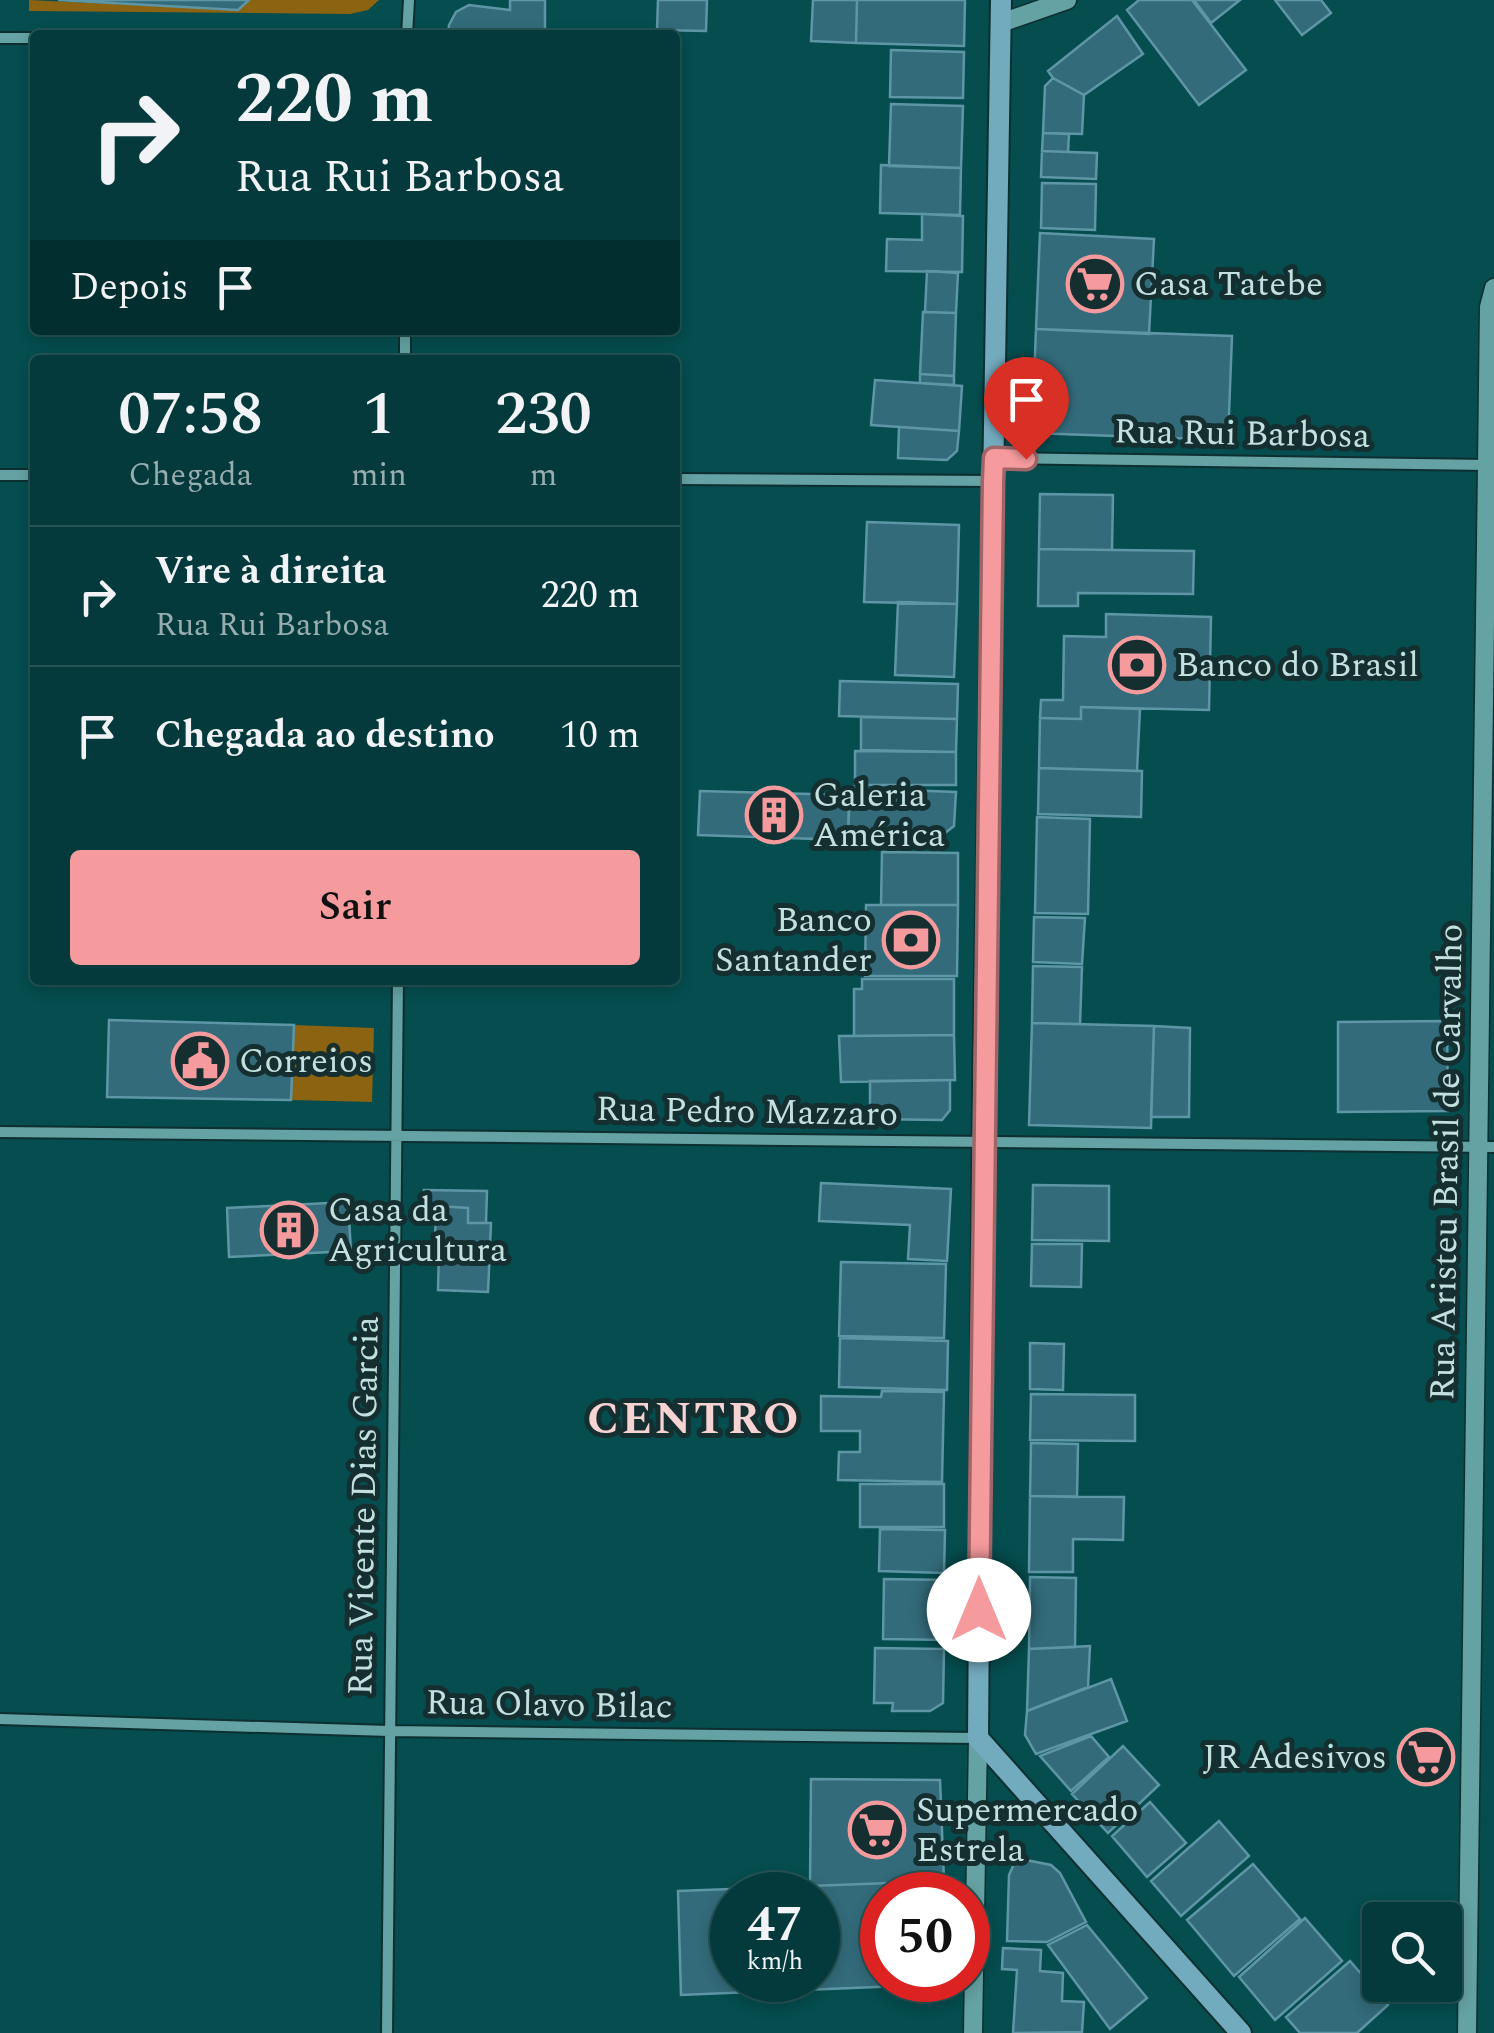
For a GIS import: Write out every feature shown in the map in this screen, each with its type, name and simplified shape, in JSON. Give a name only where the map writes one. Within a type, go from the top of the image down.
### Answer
[{"type":"main road","points":[[1001,0],[978,1738],[1241,2033]]},
{"type":"street","points":[[407,30],[408,0]]},
{"type":"street","points":[[1001,23],[1067,0]]},
{"type":"street","points":[[0,38],[30,38]]},
{"type":"street","name":"Rua Aristeu Brasil de Carvalho","points":[[1467,2033],[1487,1147],[1493,290]]},
{"type":"street","name":"Rua Rui Barbosa","points":[[994,458],[1490,465]]},
{"type":"street","points":[[0,475],[30,475]]},
{"type":"street","points":[[680,479],[993,482]]},
{"type":"street","name":"Rua Vicente Dias Garcia","points":[[387,2033],[398,985]]},
{"type":"street","name":"Rua Pedro Mazzaro","points":[[0,1132],[1487,1147]]},
{"type":"street","name":"Rua Olavo Bilac","points":[[0,1719],[389,1731],[978,1738]]},
{"type":"street","points":[[974,2033],[978,1738]]},
{"type":"shaded area","points":[[29,0],[238,10],[249,0],[379,0],[368,10],[350,14],[29,11]]},
{"type":"shaded area","points":[[294,1025],[374,1028],[372,1102],[291,1100]]},
{"type":"building","points":[[58,0],[249,0],[238,10]]},
{"type":"building","points":[[510,0],[545,0],[545,30],[448,30],[456,12],[469,5],[510,10]]},
{"type":"building","points":[[658,0],[707,0],[706,31],[657,30]]},
{"type":"building","points":[[813,0],[857,0],[856,43],[811,41]]},
{"type":"building","points":[[857,0],[965,0],[964,46],[856,43]]},
{"type":"building","points":[[1139,0],[1192,0],[1246,70],[1199,105],[1127,10]]},
{"type":"building","points":[[1194,0],[1240,0],[1211,23]]},
{"type":"building","points":[[1275,0],[1321,0],[1331,13],[1302,35]]},
{"type":"building","points":[[1117,16],[1143,54],[1084,95],[1053,78],[1048,71]]},
{"type":"building","points":[[891,50],[964,52],[963,98],[890,97]]},
{"type":"building","points":[[1053,78],[1084,95],[1082,134],[1043,133],[1045,86]]},
{"type":"building","points":[[891,104],[963,106],[961,168],[889,166]]},
{"type":"building","points":[[1043,133],[1069,134],[1068,152],[1042,151]]},
{"type":"building","points":[[1042,151],[1097,153],[1096,179],[1041,177]]},
{"type":"building","points":[[881,165],[961,168],[960,215],[880,213]]},
{"type":"building","points":[[1042,183],[1096,184],[1095,230],[1041,228]]},
{"type":"building","points":[[922,214],[963,216],[962,272],[886,271],[887,239],[922,240]]},
{"type":"building","name":"Casa Tatebe","points":[[1040,233],[1154,239],[1149,334],[1036,329]]},
{"type":"building","points":[[927,271],[958,273],[956,313],[925,312]]},
{"type":"building","points":[[923,312],[956,313],[954,376],[920,374]]},
{"type":"building","points":[[1036,329],[1232,336],[1228,440],[1032,433]]},
{"type":"building","points":[[920,374],[954,376],[954,385],[920,383]]},
{"type":"building","points":[[875,380],[962,386],[959,431],[871,425]]},
{"type":"building","points":[[899,427],[959,431],[957,451],[947,460],[898,458]]},
{"type":"building","points":[[1040,494],[1113,495],[1112,550],[1039,549]]},
{"type":"building","points":[[867,522],[959,525],[957,604],[864,602]]},
{"type":"building","points":[[1039,549],[1194,551],[1193,594],[1078,593],[1078,606],[1038,606]]},
{"type":"building","points":[[898,602],[957,604],[954,677],[895,675]]},
{"type":"building","name":"Banco do Brasil","points":[[1106,614],[1211,617],[1209,710],[1081,707],[1081,719],[1040,718],[1041,700],[1063,700],[1064,636],[1106,637]]},
{"type":"building","points":[[840,681],[958,684],[957,719],[839,716]]},
{"type":"building","points":[[1081,707],[1140,709],[1137,771],[1039,768],[1040,718],[1081,719]]},
{"type":"building","points":[[861,717],[957,719],[956,752],[861,750]]},
{"type":"building","points":[[855,751],[956,752],[956,785],[855,785]]},
{"type":"building","points":[[1039,768],[1142,771],[1141,817],[1038,814]]},
{"type":"building","points":[[850,788],[956,792],[954,826],[940,837],[848,835]]},
{"type":"building","name":"Galeria América","points":[[700,791],[849,795],[848,840],[698,835]]},
{"type":"building","points":[[1037,817],[1090,819],[1088,914],[1035,913]]},
{"type":"building","points":[[882,852],[958,853],[958,905],[881,905]]},
{"type":"building","name":"Banco Santander","points":[[866,905],[958,905],[957,976],[865,976]]},
{"type":"building","points":[[1034,917],[1085,918],[1082,964],[1033,962]]},
{"type":"building","points":[[1033,966],[1082,967],[1080,1024],[1032,1023]]},
{"type":"building","points":[[862,979],[954,979],[954,1035],[854,1036],[854,989],[862,989]]},
{"type":"building","name":"Correios","points":[[109,1020],[294,1025],[291,1100],[107,1097]]},
{"type":"building","points":[[1447,1021],[1448,1111],[1338,1112],[1338,1022]]},
{"type":"building","points":[[1032,1023],[1154,1026],[1151,1128],[1029,1125]]},
{"type":"building","points":[[1154,1026],[1190,1028],[1189,1117],[1151,1117]]},
{"type":"building","points":[[954,1035],[955,1080],[841,1082],[839,1036]]},
{"type":"building","points":[[950,1080],[950,1110],[942,1120],[870,1119],[870,1081]]},
{"type":"building","points":[[821,1183],[951,1189],[947,1261],[908,1259],[910,1225],[819,1221]]},
{"type":"building","points":[[1033,1185],[1109,1186],[1109,1241],[1032,1240]]},
{"type":"building","points":[[424,1190],[487,1191],[486,1223],[468,1223],[468,1208],[437,1206],[436,1213],[423,1213]]},
{"type":"building","name":"Casa da Agricultura","points":[[348,1202],[351,1251],[229,1257],[227,1208]]},
{"type":"building","points":[[437,1206],[468,1208],[468,1223],[491,1223],[488,1292],[438,1290],[439,1248],[434,1248]]},
{"type":"building","points":[[1032,1244],[1082,1244],[1081,1287],[1031,1286]]},
{"type":"building","points":[[841,1262],[946,1264],[944,1338],[839,1336]]},
{"type":"building","points":[[840,1338],[948,1341],[947,1390],[839,1387]]},
{"type":"building","points":[[1030,1343],[1064,1344],[1063,1390],[1030,1389]]},
{"type":"building","points":[[882,1391],[944,1392],[942,1482],[838,1480],[839,1452],[860,1452],[860,1431],[821,1431],[821,1396],[881,1397]]},
{"type":"building","points":[[1031,1394],[1135,1395],[1135,1441],[1030,1440]]},
{"type":"building","points":[[1031,1443],[1078,1444],[1077,1497],[1030,1496]]},
{"type":"building","points":[[860,1484],[944,1484],[944,1527],[860,1527]]},
{"type":"building","points":[[1030,1496],[1124,1497],[1123,1540],[1073,1539],[1073,1572],[1029,1572]]},
{"type":"building","points":[[880,1529],[945,1530],[944,1573],[879,1571]]},
{"type":"building","points":[[1030,1577],[1076,1578],[1075,1647],[1029,1649]]},
{"type":"building","points":[[884,1579],[950,1580],[948,1640],[883,1639]]},
{"type":"building","points":[[1090,1646],[1088,1687],[1027,1711],[1029,1649]]},
{"type":"building","points":[[875,1648],[944,1649],[943,1703],[930,1711],[892,1711],[893,1703],[874,1703]]},
{"type":"building","points":[[1111,1679],[1127,1721],[1036,1754],[1025,1735],[1027,1711]]},
{"type":"building","points":[[1091,1736],[1109,1757],[1071,1791],[1040,1756]]},
{"type":"building","points":[[1123,1746],[1159,1785],[1108,1833],[1072,1794]]},
{"type":"building","name":"Supermercado Estrela","points":[[811,1779],[940,1780],[944,1872],[860,1872],[860,1884],[840,1885],[840,1872],[810,1872]]},
{"type":"building","points":[[1150,1802],[1186,1843],[1147,1877],[1112,1836]]},
{"type":"building","points":[[1219,1821],[1249,1856],[1181,1916],[1151,1881]]},
{"type":"building","points":[[1026,1860],[1051,1865],[1060,1873],[1086,1922],[1047,1942],[1007,1941],[1009,1875],[1014,1864]]},
{"type":"building","points":[[1253,1864],[1300,1919],[1234,1976],[1187,1920]]},
{"type":"building","points":[[860,1884],[860,1988],[840,1988],[840,1885]]},
{"type":"building","points":[[710,1890],[710,1994],[681,1995],[678,1891]]},
{"type":"building","points":[[1305,1918],[1342,1961],[1275,2020],[1239,1977]]},
{"type":"building","points":[[1087,1925],[1147,1998],[1110,2029],[1048,1945]]},
{"type":"building","points":[[1003,1948],[1041,1950],[1040,1971],[1063,1973],[1062,2001],[1084,2002],[1082,2032],[1013,2033],[1017,1970],[1002,1969]]},
{"type":"building","points":[[1350,1961],[1362,1975],[1362,2002],[1388,2005],[1357,2033],[1300,2033],[1286,2017]]},
{"type":"place","name":"Casa Tatebe","points":[[1095,284]]},
{"type":"place","name":"Banco do Brasil","points":[[1137,665]]},
{"type":"place","name":"Galeria América","points":[[774,815]]},
{"type":"place","name":"Banco Santander","points":[[911,940]]},
{"type":"place","name":"Correios","points":[[200,1061]]},
{"type":"place","name":"Casa da Agricultura","points":[[289,1230]]},
{"type":"place","name":"JR Adesivos","points":[[1426,1757]]},
{"type":"place","name":"Supermercado Estrela","points":[[877,1830]]},
{"type":"district","name":"CENTRO","points":[[694,1419]]},
{"type":"route","points":[[979,1610],[993,482],[994,458],[1026,459]]}]
